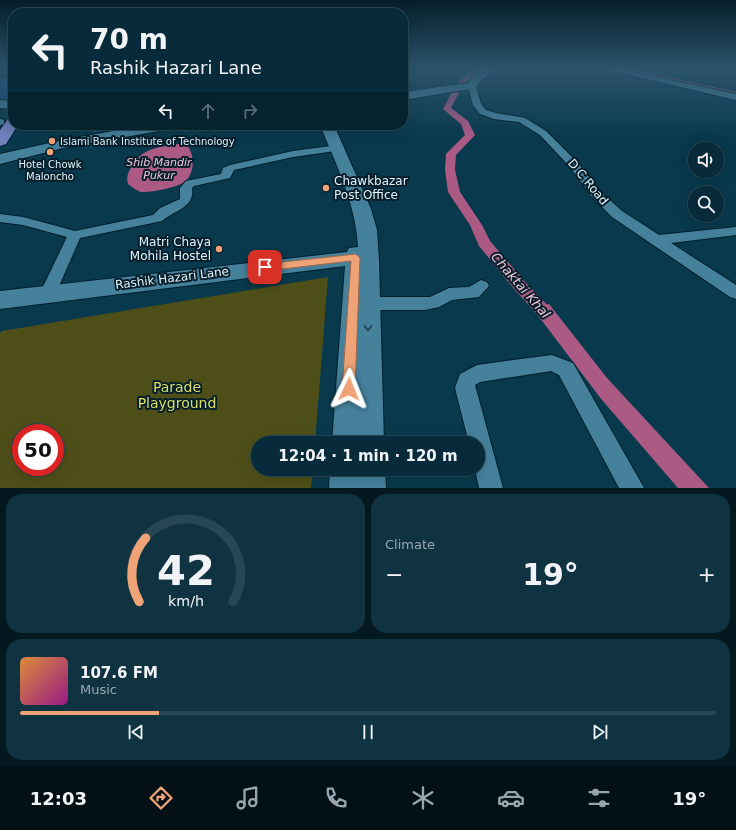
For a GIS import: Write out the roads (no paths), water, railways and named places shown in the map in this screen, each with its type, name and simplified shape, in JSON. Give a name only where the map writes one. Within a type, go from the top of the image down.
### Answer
[{"type":"main road","points":[[408,94],[436,91]]},
{"type":"main road","points":[[0,141],[7,113]]},
{"type":"main road","points":[[0,159],[63,144],[142,130]]},
{"type":"main road","points":[[323,130],[332,149],[336,168],[353,213],[362,259],[368,304],[369,436]]},
{"type":"main road","points":[[329,130],[362,209],[367,230],[362,259],[348,436]]},
{"type":"main road","name":"Rashik Hazari Lane","points":[[0,300],[48,293],[362,259]]},
{"type":"main road","points":[[346,476],[346,488]]},
{"type":"main road","points":[[369,476],[369,488]]},
{"type":"street","name":"D C Road","points":[[474,91],[477,105],[484,112],[494,116],[522,120],[543,133],[574,165],[606,204],[617,214],[736,293]]},
{"type":"street","points":[[710,91],[736,97]]},
{"type":"street","points":[[0,218],[23,220],[75,235],[157,218],[166,211],[186,201],[188,184],[226,176],[228,169],[293,154],[332,149]]},
{"type":"street","points":[[658,240],[736,231]]},
{"type":"street","points":[[48,293],[75,235]]},
{"type":"street","points":[[368,304],[433,303],[449,294],[473,293],[481,286]]},
{"type":"street","points":[[491,488],[465,388],[465,382],[467,379],[477,374],[552,363],[566,369],[632,488]]},
{"type":"water","name":"Shib Mandir Pukur","points":[[186,144],[192,157],[193,162],[191,172],[186,181],[157,191],[145,192],[136,190],[128,184],[128,173],[141,155],[152,149]]},
{"type":"water","points":[[549,304],[607,378],[709,488],[678,488],[602,400],[533,309]]},
{"type":"waterway","name":"Chaktai Khal","points":[[457,91],[447,109],[465,123],[470,135],[451,154],[450,170],[454,192],[476,225],[484,243],[520,286],[551,319]]},
{"type":"waterway","name":"Chaktai Khal","points":[[721,91],[736,94]]},
{"type":"place","name":"Islami Bank Institute of Technology","points":[[52,141]]},
{"type":"place","name":"Hotel Chowk Maloncho","points":[[50,152]]},
{"type":"place","name":"Chawkbazar Post Office","points":[[326,188]]},
{"type":"place","name":"Matri Chaya Mohila Hostel","points":[[219,249]]},
{"type":"park label","name":"Parade Playground","points":[[177,396]]}]
